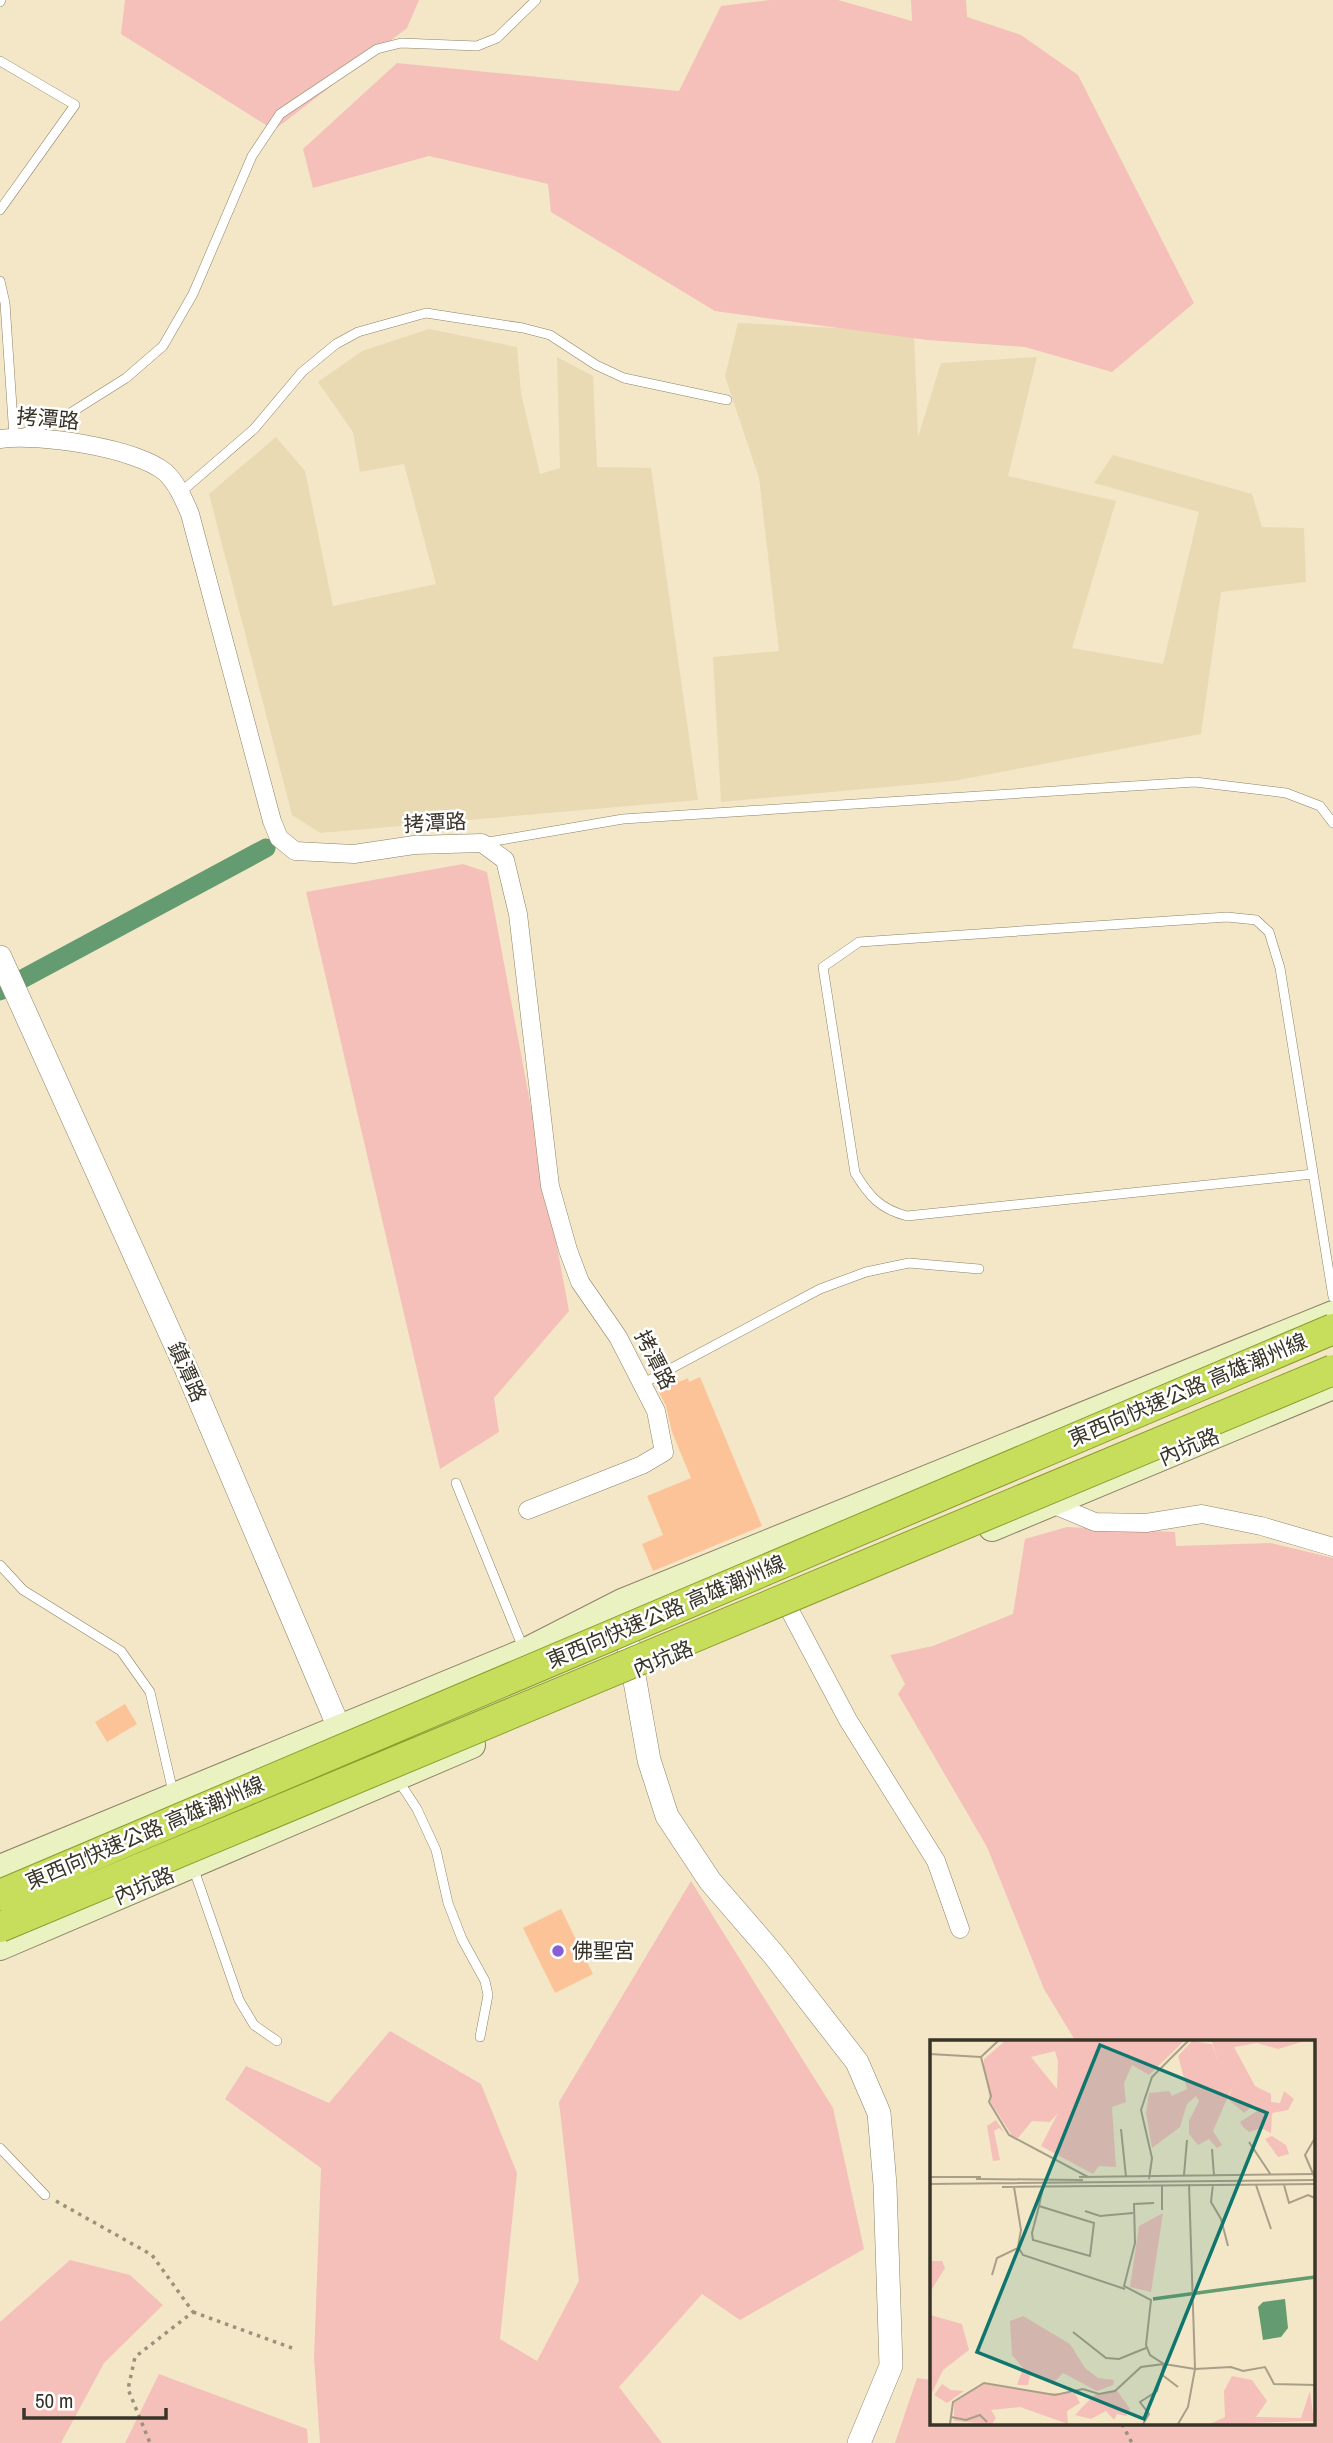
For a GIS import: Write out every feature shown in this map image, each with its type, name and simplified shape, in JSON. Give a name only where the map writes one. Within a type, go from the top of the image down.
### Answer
[{"type":"highway","name":"東西向快速公路 高雄潮州線","points":[[0,1895],[1333,1329]]},
{"type":"highway","name":"東西向快速公路 高雄潮州線","points":[[0,1927],[1333,1370]]},
{"type":"main road","points":[[0,1868],[524,1652],[622,1602],[1333,1314]]},
{"type":"main road","name":"內坑路","points":[[0,1947],[189,1854],[397,1779],[632,1672],[1052,1504],[1333,1386]]},
{"type":"street","name":"拷潭路","points":[[7,438],[87,445],[132,454],[164,472],[181,492],[190,514],[271,821],[279,838],[295,851],[354,854],[414,845],[482,843],[505,860],[519,914],[550,1186],[580,1282],[618,1337],[656,1411],[664,1452],[642,1465],[528,1510]]},
{"type":"street","name":"鎮潭路","points":[[0,957],[185,1366],[366,1791]]},
{"type":"street","points":[[1052,1504],[1095,1522],[1146,1523],[1202,1514],[1261,1526],[1333,1548]]},
{"type":"street","points":[[622,1602],[649,1760],[667,1816],[709,1881],[774,1955],[857,2062],[879,2113],[885,2185],[891,2367],[859,2443]]},
{"type":"street","points":[[789,1609],[848,1720],[936,1861],[960,1929]]},
{"type":"lane","points":[[0,281],[5,303],[7,438],[64,417],[126,378],[163,346],[193,294],[252,156],[280,114],[377,49],[401,43],[477,46],[498,38],[536,0]]},
{"type":"lane","points":[[0,61],[75,105],[0,210]]},
{"type":"lane","points":[[181,492],[254,429],[302,372],[336,344],[358,332],[426,313],[523,328],[550,335],[596,365],[624,378],[727,400]]},
{"type":"lane","points":[[482,843],[623,819],[1195,782],[1286,793],[1320,806],[1333,822]]},
{"type":"lane","points":[[1313,1174],[907,1216],[886,1210],[868,1195],[855,1172],[823,967],[859,942],[1227,917],[1256,920],[1269,932],[1280,968],[1333,1297]]},
{"type":"lane","points":[[642,1384],[820,1289],[866,1272],[909,1264],[979,1269]]},
{"type":"lane","points":[[456,1483],[524,1652]]},
{"type":"lane","points":[[0,1565],[23,1590],[121,1651],[142,1677],[150,1692],[183,1831]]},
{"type":"lane","points":[[397,1779],[417,1809],[436,1850],[449,1903],[462,1939],[485,1981],[488,1994],[480,2036]]},
{"type":"lane","points":[[189,1854],[239,2000],[254,2025],[277,2041]]},
{"type":"lane","points":[[0,2148],[45,2195]]},
{"type":"path","points":[[45,2195],[152,2255],[193,2312],[292,2348]]},
{"type":"path","points":[[150,2443],[128,2389],[135,2357],[193,2312]]},
{"type":"path","points":[[1123,2426],[1132,2443]]},
{"type":"shaded area","points":[[125,0],[419,0],[407,28],[274,130],[121,34]]},
{"type":"shaded area","points":[[770,0],[838,0],[912,21],[911,0],[966,0],[967,17],[1021,35],[1078,75],[1194,303],[1112,372],[1025,347],[927,340],[715,311],[551,212],[548,184],[429,156],[313,188],[303,149],[397,63],[679,91],[721,6]]},
{"type":"shaded area","points":[[738,323],[914,332],[918,437],[941,363],[1037,357],[1008,476],[1116,501],[1072,648],[1163,664],[1199,512],[1094,483],[1113,455],[1252,494],[1262,527],[1304,528],[1306,582],[1221,592],[1201,734],[953,781],[721,802],[713,657],[779,651],[759,478],[725,376]]},
{"type":"shaded area","points":[[429,329],[517,347],[521,393],[540,474],[560,468],[557,357],[593,376],[597,467],[651,468],[698,800],[320,833],[292,815],[209,494],[276,437],[305,471],[333,606],[436,584],[404,464],[360,472],[353,432],[318,382],[362,351]]},
{"type":"shaded area","points":[[463,864],[487,872],[569,1311],[494,1398],[499,1432],[440,1469],[306,892]]},
{"type":"shaded area","points":[[1067,1527],[1175,1532],[1176,1546],[1271,1543],[1333,1558],[1333,2443],[895,2443],[917,2378],[930,2380],[930,2426],[1316,2426],[1316,2040],[1075,2040],[1044,1989],[987,1847],[898,1694],[905,1684],[890,1655],[933,1646],[1013,1614],[1025,1539]]},
{"type":"shaded area","points":[[691,1881],[833,2108],[864,2249],[740,2320],[702,2294],[619,2387],[662,2443],[320,2443],[314,2358],[321,2168],[225,2099],[246,2066],[329,2103],[390,2031],[481,2084],[517,2173],[500,2339],[537,2361],[579,2281],[559,2102]]},
{"type":"shaded area","points":[[70,2260],[130,2275],[163,2305],[104,2363],[61,2443],[0,2443],[0,2322]]},
{"type":"shaded area","points":[[159,2374],[307,2429],[308,2443],[125,2443]]},
{"type":"building","points":[[677,1377],[679,1382],[688,1378],[689,1382],[700,1377],[762,1526],[653,1571],[642,1544],[663,1535],[647,1496],[691,1478],[672,1432],[666,1406],[656,1386]]},
{"type":"building","points":[[125,1704],[137,1724],[107,1742],[95,1722]]},
{"type":"building","name":"佛聖宮","points":[[561,1909],[593,1974],[555,1993],[523,1928]]},
{"type":"waterway","points":[[0,991],[266,848]]},
{"type":"place","name":"佛聖宮","points":[[558,1951]]}]
